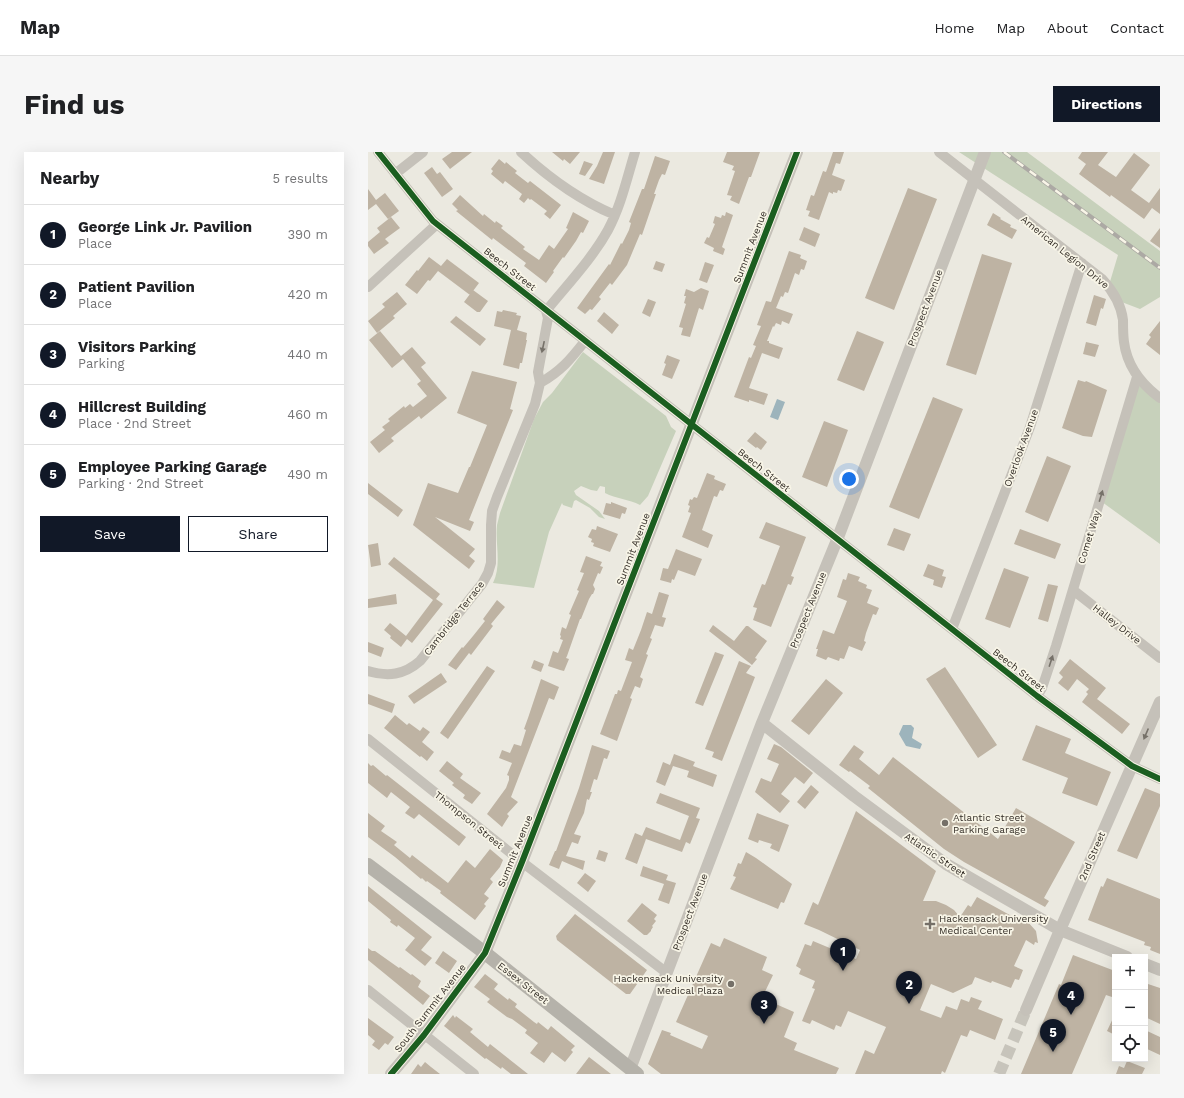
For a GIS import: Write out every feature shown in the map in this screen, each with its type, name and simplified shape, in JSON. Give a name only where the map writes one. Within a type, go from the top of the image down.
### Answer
[{"type":"main road","name":"Essex Street","points":[[368,865],[485,953],[631,1072]]},
{"type":"street","name":"Beech Street","points":[[378,152],[437,224],[1037,696],[1132,766],[1160,779]]},
{"type":"street","points":[[395,174],[423,152]]},
{"type":"street","points":[[521,152],[556,182],[598,208],[615,215]]},
{"type":"street","points":[[546,310],[598,246],[608,230],[615,215],[635,152]]},
{"type":"street","name":"Summit Avenue","points":[[485,953],[522,862],[797,152]]},
{"type":"street","name":"American Legion Drive","points":[[939,152],[1082,263],[1110,287],[1116,297],[1123,320],[1126,355],[1137,377],[1150,391],[1160,398]]},
{"type":"street","name":"Prospect Avenue","points":[[631,1072],[762,723],[837,540],[985,154]]},
{"type":"street","points":[[368,287],[437,224]]},
{"type":"street","name":"Overlook Avenue","points":[[952,629],[1030,427],[1082,263]]},
{"type":"street","name":"Cambridge Terrace","points":[[368,671],[388,675],[399,673],[420,661],[482,584],[488,573],[491,563],[492,511],[535,404],[540,383],[538,372],[548,318],[546,310]]},
{"type":"street","points":[[540,383],[555,374],[573,357],[585,341]]},
{"type":"street","name":"Comet Way","points":[[1037,696],[1042,688],[1073,590],[1137,377]]},
{"type":"street","name":"Halley Drive","points":[[1073,590],[1160,658]]},
{"type":"street","name":"2nd Street","points":[[1026,1010],[1160,702]]},
{"type":"street","name":"Atlantic Street","points":[[762,723],[854,796],[946,864],[1060,930],[1120,954]]},
{"type":"street","name":"Thompson Street","points":[[368,739],[522,862],[667,973]]},
{"type":"street","name":"South Summit Avenue","points":[[391,1074],[424,1035],[485,953]]},
{"type":"street","points":[[1148,965],[1160,970]]},
{"type":"street","points":[[368,990],[474,1074]]},
{"type":"green space","points":[[959,152],[1027,152],[1160,251],[1160,297],[1140,309],[1119,301],[1109,285],[1118,255]]},
{"type":"green space","points":[[583,352],[666,416],[671,427],[676,431],[648,496],[640,505],[605,493],[605,487],[600,486],[597,491],[581,486],[574,491],[576,495],[599,511],[605,519],[599,517],[590,508],[576,500],[574,501],[572,508],[563,505],[562,503],[549,532],[534,588],[493,583],[496,576],[498,562],[497,525],[500,513],[534,419],[543,402],[552,393]]},
{"type":"green space","points":[[1138,380],[1160,395],[1160,544],[1102,502]]},
{"type":"water","points":[[777,399],[785,402],[778,420],[770,417]]},
{"type":"water","points":[[903,725],[911,725],[914,728],[912,738],[922,744],[920,749],[906,746],[899,734]]},
{"type":"building","points":[[452,152],[472,152],[450,169],[442,159]]},
{"type":"building","points":[[552,152],[580,152],[570,164],[564,159],[563,161]]},
{"type":"building","points":[[603,152],[615,152],[604,184],[589,179]]},
{"type":"building","points":[[727,152],[760,152],[739,204],[730,200],[732,196],[727,195],[735,171],[732,170],[734,166],[723,162]]},
{"type":"building","points":[[833,152],[844,152],[840,164],[836,163],[832,175],[845,180],[841,191],[838,190],[837,193],[833,192],[833,194],[829,192],[819,220],[808,216],[810,211],[806,210],[811,195],[814,196],[823,171],[826,172]]},
{"type":"building","points":[[1082,152],[1108,152],[1098,165],[1116,177],[1134,153],[1150,165],[1131,190],[1149,203],[1160,188],[1160,214],[1152,208],[1144,219],[1111,195],[1110,197],[1079,174],[1086,164],[1078,158]]},
{"type":"building","points":[[655,156],[670,161],[665,175],[662,174],[659,180],[654,194],[656,194],[642,235],[640,234],[627,265],[612,285],[610,283],[599,297],[601,299],[592,310],[590,309],[585,314],[577,308],[609,264],[610,265],[621,243],[622,244],[629,230],[631,223],[629,222],[642,189],[644,189]]},
{"type":"building","points":[[499,159],[505,164],[506,162],[517,171],[515,173],[528,183],[530,181],[561,205],[550,219],[544,214],[547,211],[531,199],[530,200],[528,198],[524,203],[519,199],[522,194],[505,181],[503,184],[491,174],[493,171],[491,169]]},
{"type":"building","points":[[584,161],[593,164],[585,176],[579,174]]},
{"type":"building","points":[[432,167],[437,174],[440,172],[453,189],[442,197],[424,173]]},
{"type":"building","points":[[908,188],[937,199],[894,310],[865,298]]},
{"type":"building","points":[[368,189],[376,200],[385,193],[399,211],[388,219],[376,204],[368,210]]},
{"type":"building","points":[[460,195],[483,216],[484,214],[495,223],[496,221],[503,226],[501,228],[525,247],[523,249],[539,260],[549,245],[554,249],[568,229],[566,228],[573,212],[589,221],[583,233],[581,232],[546,283],[524,266],[526,263],[493,238],[492,240],[456,211],[458,210],[452,204]]},
{"type":"building","points":[[726,212],[733,215],[722,247],[725,249],[723,255],[713,251],[714,248],[704,243],[707,237],[709,238],[715,224],[713,223],[715,216],[721,218],[722,215],[725,216]]},
{"type":"building","points":[[993,213],[1011,225],[1010,227],[1017,230],[1012,239],[987,225]]},
{"type":"building","points":[[391,217],[400,228],[385,239],[389,243],[374,254],[368,246],[368,242],[380,232],[377,228]]},
{"type":"building","points":[[804,227],[820,234],[815,247],[799,240]]},
{"type":"building","points":[[1160,228],[1160,248],[1150,241]]},
{"type":"building","points":[[789,251],[801,255],[800,258],[807,261],[804,270],[801,269],[799,275],[795,273],[788,293],[785,292],[783,297],[781,296],[776,308],[793,314],[789,324],[782,321],[781,325],[776,323],[774,327],[773,326],[767,341],[783,348],[779,359],[762,353],[749,388],[768,394],[764,405],[749,400],[749,402],[734,397],[749,357],[751,358],[756,346],[753,345],[761,326],[757,325],[766,301],[771,302]]},
{"type":"building","points":[[982,254],[1012,263],[976,375],[946,365]]},
{"type":"building","points":[[429,257],[441,266],[447,259],[479,283],[470,295],[438,271],[430,281],[428,280],[417,294],[405,285]]},
{"type":"building","points":[[656,261],[665,264],[662,272],[653,269]]},
{"type":"building","points":[[705,262],[714,265],[707,283],[699,280]]},
{"type":"building","points":[[701,288],[709,291],[703,310],[699,308],[690,337],[681,335],[683,328],[679,327],[686,304],[684,303],[686,296],[684,296],[686,289],[694,292]]},
{"type":"building","points":[[473,290],[488,301],[480,312],[477,312],[464,302]]},
{"type":"building","points":[[397,292],[407,304],[393,316],[395,318],[377,333],[368,321],[385,307],[382,304]]},
{"type":"building","points":[[1094,295],[1106,299],[1103,309],[1101,308],[1096,326],[1086,323]]},
{"type":"building","points":[[648,299],[656,302],[650,317],[642,313]]},
{"type":"building","points":[[503,310],[517,313],[516,315],[521,316],[517,330],[527,333],[522,363],[520,363],[519,369],[503,365],[511,330],[494,326],[497,311],[502,312]]},
{"type":"building","points":[[604,312],[619,325],[612,334],[597,321]]},
{"type":"building","points":[[456,316],[486,339],[480,346],[450,322]]},
{"type":"building","points":[[1160,321],[1160,355],[1146,344],[1151,337],[1149,335]]},
{"type":"building","points":[[380,331],[401,356],[412,347],[426,363],[421,367],[447,398],[421,419],[419,416],[391,438],[394,441],[379,453],[370,442],[385,430],[382,427],[390,421],[388,419],[404,406],[405,408],[410,404],[413,407],[427,396],[417,384],[421,381],[403,359],[392,368],[369,340]]},
{"type":"building","points":[[857,331],[884,342],[864,391],[837,380]]},
{"type":"building","points":[[1086,342],[1099,345],[1095,357],[1083,354]]},
{"type":"building","points":[[667,355],[680,360],[672,379],[662,375],[666,364],[664,363]]},
{"type":"building","points":[[472,371],[517,382],[510,409],[513,410],[469,520],[474,522],[470,531],[435,517],[475,549],[469,556],[475,561],[469,569],[413,525],[428,483],[458,493],[487,425],[457,413]]},
{"type":"building","points":[[1078,380],[1086,381],[1107,390],[1092,437],[1083,436],[1062,428]]},
{"type":"building","points":[[933,397],[963,409],[919,519],[889,507]]},
{"type":"building","points":[[824,421],[848,430],[827,487],[802,477]]},
{"type":"building","points":[[755,432],[767,442],[761,450],[747,441]]},
{"type":"building","points":[[1047,456],[1071,466],[1048,522],[1025,512]]},
{"type":"building","points":[[707,473],[715,476],[714,479],[726,484],[723,491],[720,490],[717,497],[714,496],[702,530],[713,535],[708,548],[682,537],[691,513],[688,512],[690,499],[692,500],[694,497],[697,498]]},
{"type":"building","points":[[368,483],[403,510],[398,517],[368,494]]},
{"type":"building","points":[[611,502],[627,508],[625,514],[622,513],[620,519],[603,514],[606,503],[611,504]]},
{"type":"building","points":[[766,522],[806,537],[791,576],[794,577],[791,585],[788,584],[771,627],[753,620],[757,608],[753,607],[762,584],[765,585],[780,546],[759,538]]},
{"type":"building","points":[[597,526],[618,534],[610,552],[593,546],[594,543],[591,542],[592,539],[588,537],[592,529],[596,530]]},
{"type":"building","points":[[894,528],[911,534],[904,551],[887,545]]},
{"type":"building","points":[[1020,529],[1061,544],[1055,559],[1014,544]]},
{"type":"building","points":[[378,543],[381,565],[371,567],[368,545]]},
{"type":"building","points":[[676,549],[702,559],[695,576],[678,570],[674,580],[672,579],[671,583],[660,580],[663,568],[668,569]]},
{"type":"building","points":[[586,556],[602,562],[600,566],[603,567],[600,574],[598,573],[593,585],[595,589],[580,619],[566,658],[569,659],[564,671],[548,666],[553,651],[558,653],[563,640],[560,639],[562,627],[566,629],[571,615],[569,614],[579,591],[577,590],[584,573],[580,572]]},
{"type":"building","points":[[394,557],[440,594],[436,599],[443,604],[412,643],[407,639],[401,647],[390,638],[391,636],[384,630],[390,623],[406,636],[433,600],[388,564]]},
{"type":"building","points":[[928,564],[944,570],[942,576],[946,577],[942,588],[933,585],[934,580],[923,576]]},
{"type":"building","points":[[1004,568],[1029,577],[1010,628],[985,619]]},
{"type":"building","points":[[848,573],[860,577],[858,581],[867,585],[866,588],[872,590],[867,603],[879,608],[876,615],[873,614],[866,633],[864,641],[866,642],[862,651],[849,646],[844,659],[840,658],[839,661],[828,657],[826,660],[816,656],[818,649],[816,649],[823,630],[834,634],[847,601],[837,597],[843,579],[846,580]]},
{"type":"building","points":[[1048,584],[1058,586],[1048,622],[1038,619]]},
{"type":"building","points":[[659,592],[669,595],[662,617],[666,618],[663,627],[655,625],[650,638],[652,639],[646,654],[648,655],[640,677],[643,679],[640,688],[635,686],[617,741],[600,734],[615,694],[617,694],[618,690],[621,691],[632,662],[625,660],[629,648],[633,650],[647,612],[652,614]]},
{"type":"building","points":[[396,594],[397,604],[368,608],[368,599]]},
{"type":"building","points":[[497,600],[505,607],[491,624],[493,626],[471,655],[469,653],[456,670],[448,665],[485,621],[483,619]]},
{"type":"building","points":[[713,625],[734,641],[746,626],[748,626],[767,641],[752,665],[709,631]]},
{"type":"building","points":[[368,642],[384,648],[381,657],[368,652]]},
{"type":"building","points":[[715,652],[724,655],[703,706],[695,703]]},
{"type":"building","points":[[1070,659],[1106,688],[1097,699],[1130,724],[1122,734],[1082,702],[1088,694],[1086,692],[1089,689],[1077,679],[1068,691],[1058,683],[1063,677],[1059,673]]},
{"type":"building","points":[[534,660],[544,664],[541,672],[531,668]]},
{"type":"building","points":[[739,661],[751,666],[746,673],[755,677],[722,761],[712,757],[714,752],[705,749]]},
{"type":"building","points":[[487,666],[495,671],[448,739],[440,733]]},
{"type":"building","points":[[945,667],[997,745],[978,758],[926,679]]},
{"type":"building","points":[[441,673],[447,682],[414,704],[408,696]]},
{"type":"building","points":[[541,679],[559,687],[554,700],[549,698],[511,797],[518,802],[507,814],[509,816],[502,827],[487,814],[506,788],[509,780],[509,776],[507,775],[512,763],[499,758],[502,750],[510,753],[514,744],[521,746],[526,730],[524,729]]},
{"type":"building","points":[[826,679],[843,693],[809,735],[791,721]]},
{"type":"building","points":[[368,694],[395,704],[392,713],[368,704]]},
{"type":"building","points":[[395,715],[407,725],[409,723],[420,731],[423,727],[430,732],[422,742],[434,752],[427,761],[384,728]]},
{"type":"building","points":[[1036,725],[1071,739],[1065,753],[1111,772],[1097,806],[1062,793],[1068,778],[1022,760]]},
{"type":"building","points":[[774,744],[781,747],[813,773],[804,784],[795,777],[781,794],[790,801],[780,813],[755,792],[761,778],[771,782],[779,764],[767,759]]},
{"type":"building","points":[[592,745],[610,751],[607,759],[604,758],[597,780],[594,779],[590,792],[592,792],[589,800],[587,799],[584,813],[574,834],[581,836],[578,844],[572,842],[566,856],[585,861],[583,870],[562,861],[559,869],[549,865],[556,851],[579,788]]},
{"type":"building","name":"Atlantic Street Parking Garage","points":[[854,745],[864,752],[859,759],[879,775],[893,757],[998,839],[1016,808],[1075,842],[1044,898],[1049,901],[1045,907],[964,862],[944,849],[868,788],[870,786],[850,771],[849,772],[839,765]]},
{"type":"building","points":[[674,754],[695,762],[693,766],[717,775],[713,787],[687,777],[689,771],[673,766],[665,786],[656,782],[663,762],[670,765]]},
{"type":"building","points":[[447,761],[463,774],[460,778],[481,793],[472,804],[463,798],[465,795],[452,785],[454,783],[439,771]]},
{"type":"building","points":[[368,763],[371,766],[373,765],[386,776],[387,775],[466,837],[459,846],[419,814],[414,819],[405,813],[410,807],[391,792],[387,798],[368,783]]},
{"type":"building","points":[[811,785],[819,792],[805,809],[797,802]]},
{"type":"building","points":[[1145,788],[1160,794],[1160,806],[1137,859],[1117,851]]},
{"type":"building","points":[[660,793],[700,808],[696,818],[700,819],[690,844],[686,842],[682,852],[646,839],[637,864],[625,859],[635,833],[642,836],[646,827],[680,840],[689,816],[656,803]]},
{"type":"building","points":[[856,811],[936,871],[923,901],[936,901],[946,905],[954,910],[960,917],[968,905],[971,907],[977,897],[1026,924],[1027,921],[1036,931],[1038,943],[1035,942],[1034,945],[1026,940],[1014,966],[1023,970],[1019,980],[1015,979],[1011,988],[975,977],[972,984],[953,993],[931,984],[920,1010],[941,1018],[946,1006],[957,1010],[961,999],[969,1002],[971,997],[982,1001],[978,1009],[1003,1019],[995,1040],[970,1030],[967,1037],[961,1035],[945,1073],[942,1071],[941,1074],[855,1074],[865,1050],[874,1054],[886,1027],[848,1011],[841,1027],[836,1025],[834,1030],[812,1020],[810,1024],[802,1021],[815,989],[812,988],[815,981],[799,974],[801,969],[796,966],[805,944],[811,946],[813,941],[856,959],[860,950],[804,924],[813,902],[818,905]]},
{"type":"building","points":[[368,813],[385,826],[381,831],[397,842],[394,845],[410,858],[412,855],[448,883],[466,860],[475,868],[490,849],[503,860],[500,867],[490,879],[493,882],[484,894],[489,898],[484,904],[486,906],[475,920],[440,893],[441,891],[422,878],[421,879],[368,837]]},
{"type":"building","points":[[757,813],[789,825],[779,852],[770,848],[772,844],[759,840],[758,843],[748,839]]},
{"type":"building","points":[[599,850],[608,853],[605,862],[596,859]]},
{"type":"building","points":[[746,852],[792,884],[784,903],[781,902],[778,909],[730,889],[736,877],[733,876],[738,863],[741,864]]},
{"type":"building","points":[[643,866],[668,875],[666,880],[676,883],[669,904],[658,900],[664,884],[640,876]]},
{"type":"building","points":[[585,873],[596,881],[588,892],[577,883]]},
{"type":"building","points":[[1107,878],[1160,899],[1160,954],[1150,950],[1151,947],[1144,945],[1145,942],[1088,920],[1101,886],[1103,887]]},
{"type":"building","points":[[368,886],[432,937],[421,950],[432,958],[425,966],[405,950],[415,938],[398,925],[397,927],[390,922],[391,920],[368,901]]},
{"type":"building","points":[[642,903],[657,915],[654,919],[656,921],[652,926],[651,931],[647,935],[644,935],[627,921]]},
{"type":"building","points":[[575,914],[647,970],[630,994],[626,994],[557,940],[556,936]]},
{"type":"building","points":[[724,938],[767,957],[762,970],[773,975],[762,998],[794,1012],[784,1037],[797,1043],[794,1050],[839,1068],[836,1074],[661,1074],[648,1064],[662,1030],[702,1049],[708,1036],[676,1022],[711,943],[720,947]]},
{"type":"building","points":[[368,948],[421,981],[418,987],[430,996],[423,1005],[368,960]]},
{"type":"building","points":[[443,951],[457,961],[449,973],[435,963]]},
{"type":"building","points":[[1073,955],[1112,970],[1112,997],[1106,995],[1072,1074],[1021,1074],[1059,984],[1061,985]]},
{"type":"building","points":[[485,974],[498,984],[494,989],[508,1000],[509,998],[517,1004],[515,1007],[534,1022],[537,1024],[538,1022],[548,1030],[551,1026],[575,1046],[571,1050],[573,1052],[565,1062],[552,1052],[544,1063],[530,1053],[538,1043],[525,1033],[527,1030],[487,1002],[490,999],[474,987]]},
{"type":"building","points":[[1148,984],[1160,988],[1160,1024],[1148,1018]]},
{"type":"building","points":[[453,1015],[455,1018],[456,1016],[473,1029],[470,1032],[488,1047],[490,1044],[528,1074],[511,1074],[502,1067],[501,1069],[486,1058],[485,1059],[444,1026]]},
{"type":"building","points":[[368,1018],[394,1037],[388,1045],[385,1043],[379,1050],[372,1045],[375,1041],[368,1035]]},
{"type":"building","points":[[1112,1020],[1112,1034],[1107,1031]]},
{"type":"building","points":[[1148,1031],[1160,1037],[1160,1055],[1148,1049]]},
{"type":"building","points":[[589,1057],[611,1074],[576,1074]]},
{"type":"building","points":[[425,1062],[440,1074],[411,1074],[418,1064],[421,1067]]},
{"type":"building","points":[[1127,1062],[1130,1062],[1145,1068],[1142,1074],[1116,1074],[1119,1066],[1124,1068]]},
{"type":"tunnel","points":[[999,1074],[1026,1010]]},
{"type":"railway","points":[[1004,152],[1160,268]]},
{"type":"cycle path","points":[[378,152],[433,221],[1037,696],[1132,766],[1160,779]]},
{"type":"cycle path","points":[[391,1074],[424,1035],[485,953],[522,862],[797,152]]},
{"type":"place","name":"Atlantic Street Parking Garage","points":[[945,823]]},
{"type":"place","name":"Hackensack University Medical Center","points":[[930,924]]},
{"type":"place","name":"George Link Jr. Pavilion","points":[[843,971]]},
{"type":"place","name":"Hackensack University Medical Plaza","points":[[731,984]]},
{"type":"place","name":"Patient Pavilion","points":[[909,1004]]},
{"type":"place","name":"Hillcrest Building","points":[[1071,1015]]},
{"type":"place","name":"Visitors Parking","points":[[764,1024]]},
{"type":"place","name":"Employee Parking Garage","points":[[1053,1052]]}]
